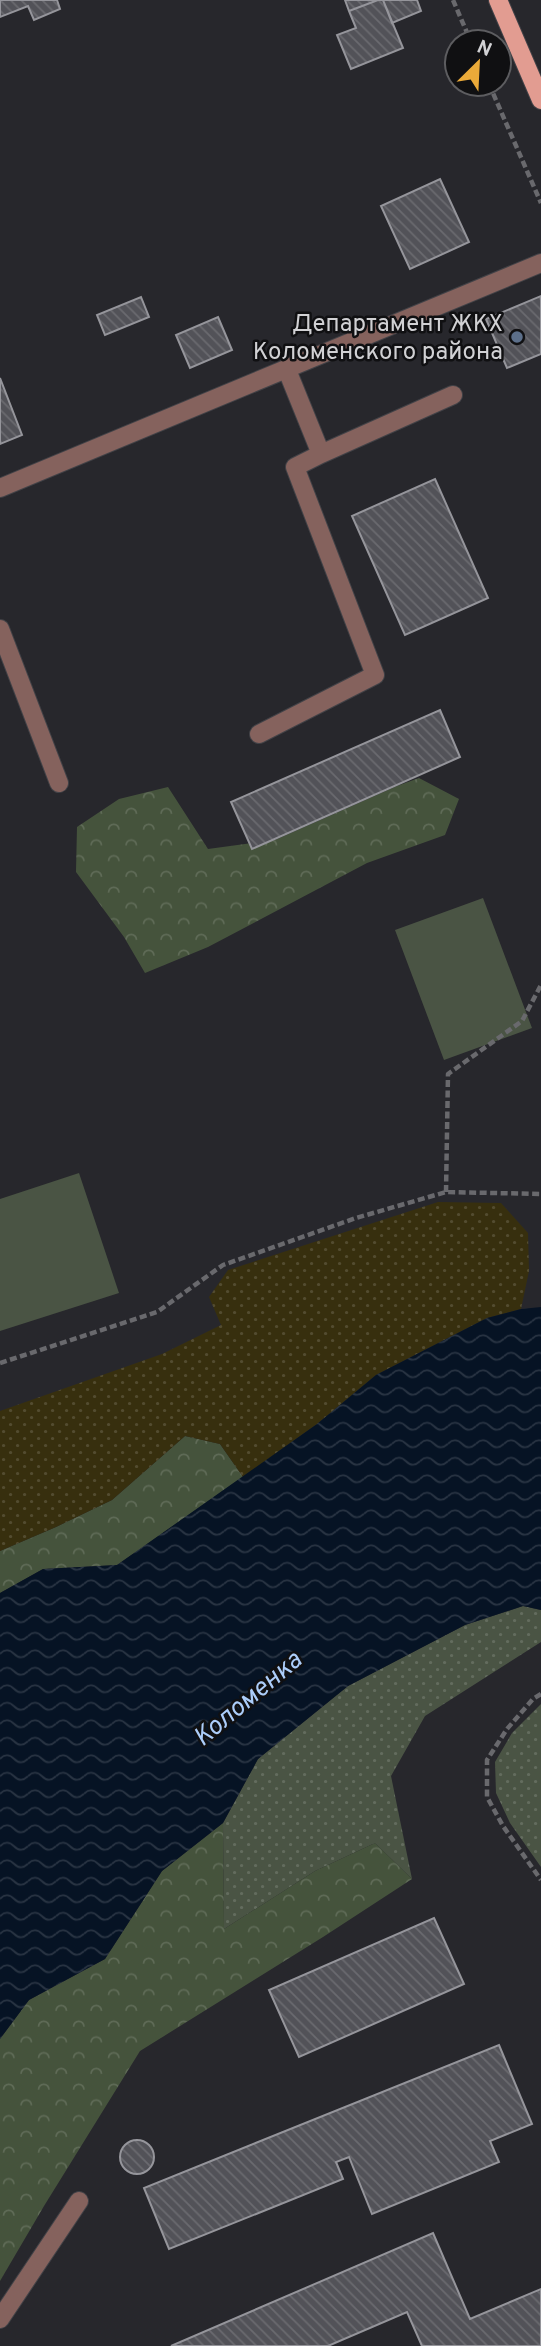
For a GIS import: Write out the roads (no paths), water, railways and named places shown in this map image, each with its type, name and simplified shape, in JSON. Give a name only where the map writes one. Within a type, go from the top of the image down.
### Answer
[{"type":"main road","points":[[498,0],[541,100]]},
{"type":"street","points":[[0,488],[541,263]]},
{"type":"street","points":[[287,370],[321,453]]},
{"type":"street","points":[[259,734],[375,676],[295,467],[453,395]]},
{"type":"street","points":[[0,629],[59,783]]},
{"type":"street","points":[[0,2319],[79,2201]]},
{"type":"water","name":"Коломенка","points":[[541,1307],[541,1610],[523,1606],[465,1625],[348,1686],[258,1759],[223,1823],[162,1871],[105,1959],[29,2000],[0,2039],[0,1593],[43,1569],[117,1565],[317,1424],[376,1375],[487,1318]]},
{"type":"place","name":"Департамент ЖКХ Коломенского района","points":[[517,337]]}]
